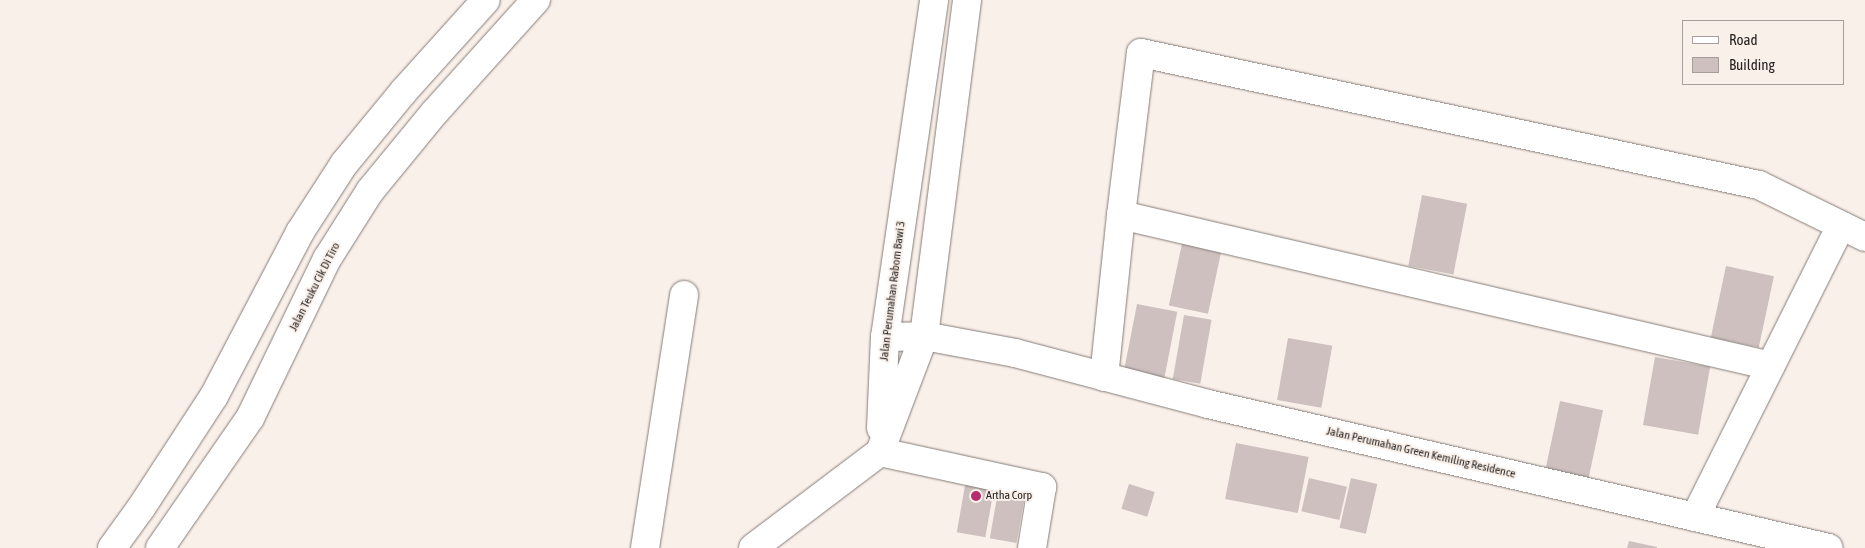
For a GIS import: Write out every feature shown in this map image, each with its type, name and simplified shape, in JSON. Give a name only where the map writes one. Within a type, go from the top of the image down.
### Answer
[{"type":"street","points":[[112,548],[141,508],[214,396],[300,232],[344,164],[404,91],[486,0]]},
{"type":"street","name":"Jalan Teuku Cik Di Tiro","points":[[160,548],[250,418],[327,259],[370,191],[435,112],[536,0]]},
{"type":"street","name":"Jalan Perumahan Rabom Bawi 3","points":[[880,452],[885,337],[934,0]]},
{"type":"street","points":[[753,548],[880,452],[924,336],[967,0]]},
{"type":"street","points":[[1104,377],[1141,53],[1759,186],[1865,237]]},
{"type":"street","points":[[1121,216],[1771,366]]},
{"type":"street","points":[[1695,517],[1841,225]]},
{"type":"street","points":[[645,548],[684,294]]},
{"type":"street","name":"Jalan Perumahan Green Kemiling Residence","points":[[885,337],[924,336],[1015,352],[1104,377],[1829,548]]},
{"type":"street","points":[[880,452],[1042,487],[1032,548]]},
{"type":"building","points":[[1422,195],[1467,204],[1453,274],[1408,266]]},
{"type":"building","points":[[1183,239],[1222,247],[1208,314],[1169,306]]},
{"type":"building","points":[[1726,266],[1774,276],[1759,348],[1711,337]]},
{"type":"building","points":[[1137,304],[1177,312],[1164,379],[1124,371]]},
{"type":"building","points":[[1184,315],[1212,320],[1200,384],[1173,379]]},
{"type":"building","points":[[1288,338],[1332,346],[1321,408],[1277,400]]},
{"type":"building","points":[[1655,357],[1710,367],[1698,435],[1643,425]]},
{"type":"building","points":[[1560,401],[1603,410],[1589,478],[1546,468]]},
{"type":"building","points":[[1236,443],[1309,457],[1298,513],[1225,499]]},
{"type":"building","points":[[1309,478],[1347,487],[1339,520],[1301,511]]},
{"type":"building","points":[[1351,478],[1377,484],[1366,534],[1340,528]]},
{"type":"building","points":[[966,480],[995,485],[985,537],[957,532]]},
{"type":"building","points":[[1129,484],[1155,492],[1147,517],[1121,509]]},
{"type":"building","points":[[999,486],[1026,491],[1016,543],[990,538]]},
{"type":"building","points":[[1629,541],[1657,547],[1657,548],[1627,548]]},
{"type":"place","name":"Artha Corp","points":[[976,496]]}]
